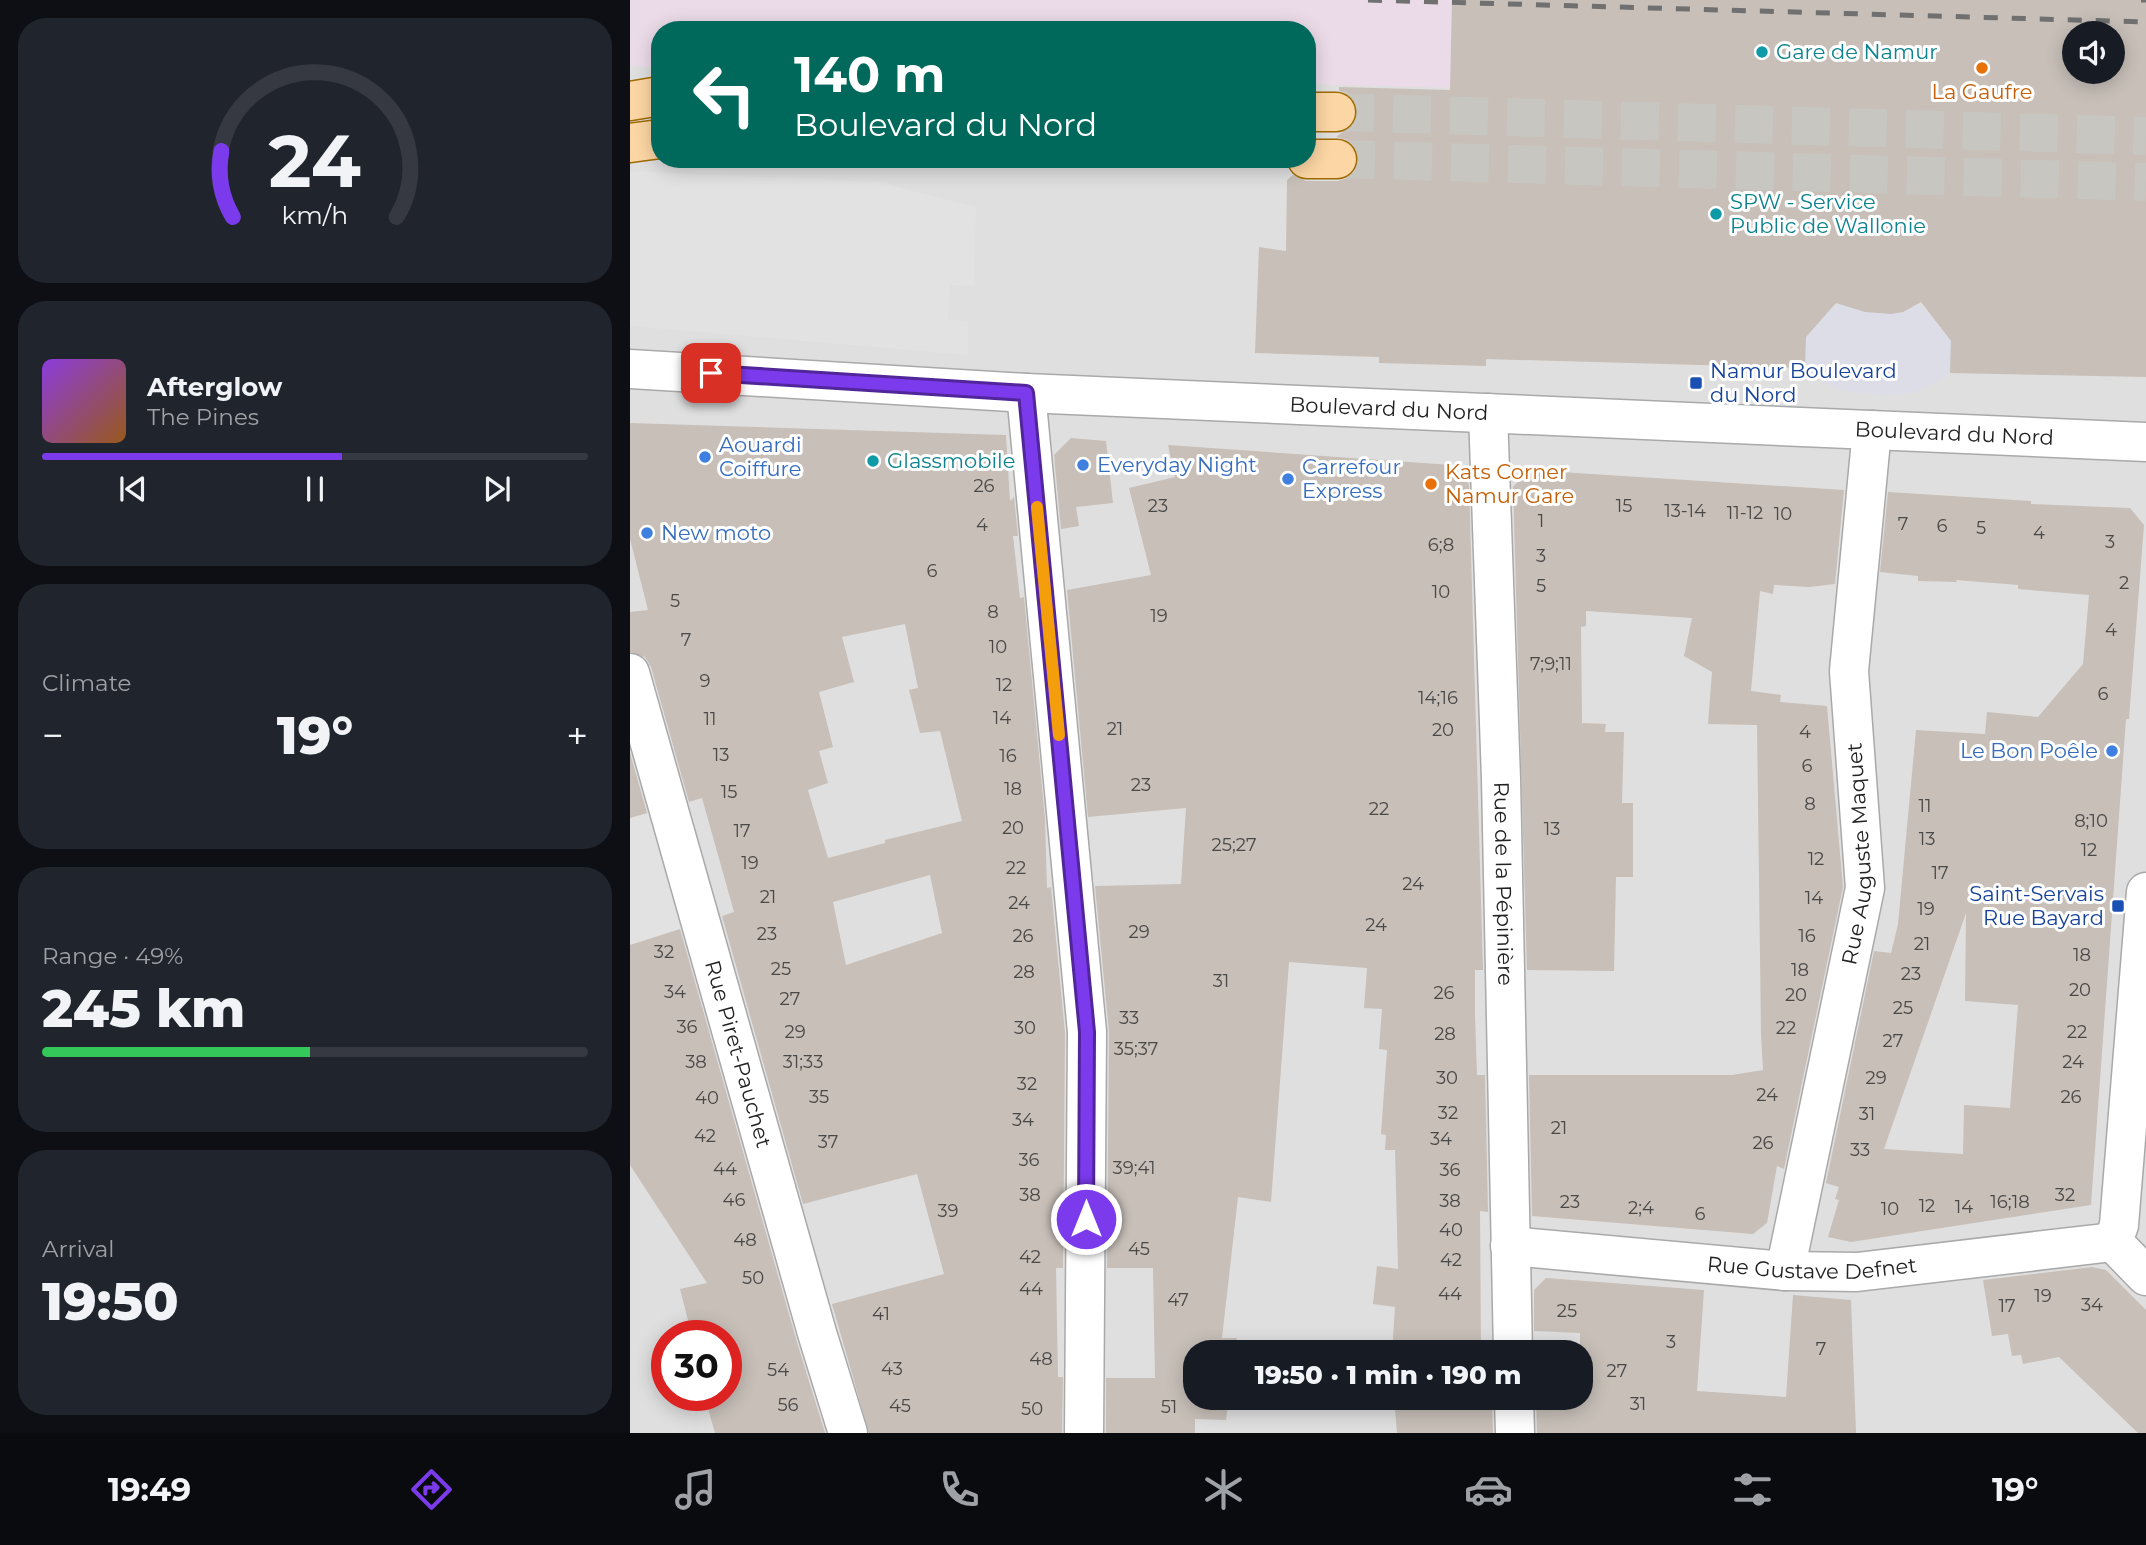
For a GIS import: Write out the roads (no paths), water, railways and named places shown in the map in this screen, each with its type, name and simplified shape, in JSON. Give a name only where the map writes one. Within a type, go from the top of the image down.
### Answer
[{"type":"main road","points":[[630,143],[651,140]]},
{"type":"street","name":"Boulevard du Nord","points":[[630,369],[1026,393],[2146,442]]},
{"type":"street","points":[[1026,393],[1087,1032],[1084,1433]]},
{"type":"street","name":"Rue de la Pépinière","points":[[1488,414],[1501,779],[1513,1340]]},
{"type":"street","name":"Rue Auguste Maquet","points":[[1785,1271],[1865,888],[1849,671],[1872,430]]},
{"type":"street","name":"Rue Piret-Pauchet","points":[[630,673],[817,1333],[848,1433]]},
{"type":"street","points":[[2146,892],[2119,1225],[2113,1242],[2146,1276]]},
{"type":"street","name":"Rue Gustave Defnet","points":[[1510,1246],[1785,1271],[1857,1272],[2113,1242]]},
{"type":"street","points":[[1514,1410],[1515,1433]]},
{"type":"tunnel","points":[[1336,112],[2146,136]]},
{"type":"tunnel","points":[[1337,159],[2146,182]]},
{"type":"railway","points":[[1368,0],[2146,22]]},
{"type":"railway","points":[[2141,0],[2146,0]]},
{"type":"place","name":"Gare de Namur","points":[[1762,52]]},
{"type":"place","name":"La Gaufre","points":[[1982,68]]},
{"type":"place","name":"SPW - Service Public de Wallonie","points":[[1716,214]]},
{"type":"place","name":"Namur Boulevard du Nord","points":[[1696,383]]},
{"type":"place","name":"Aouardi Coiffure","points":[[705,457]]},
{"type":"place","name":"Glassmobile","points":[[873,461]]},
{"type":"place","name":"Everyday Night","points":[[1083,465]]},
{"type":"place","name":"Carrefour Express","points":[[1288,479]]},
{"type":"place","name":"Kats Corner Namur Gare","points":[[1431,484]]},
{"type":"place","name":"New moto","points":[[647,533]]},
{"type":"place","name":"Le Bon Poêle","points":[[2112,751]]},
{"type":"place","name":"Saint-Servais Rue Bayard","points":[[2118,906]]}]
